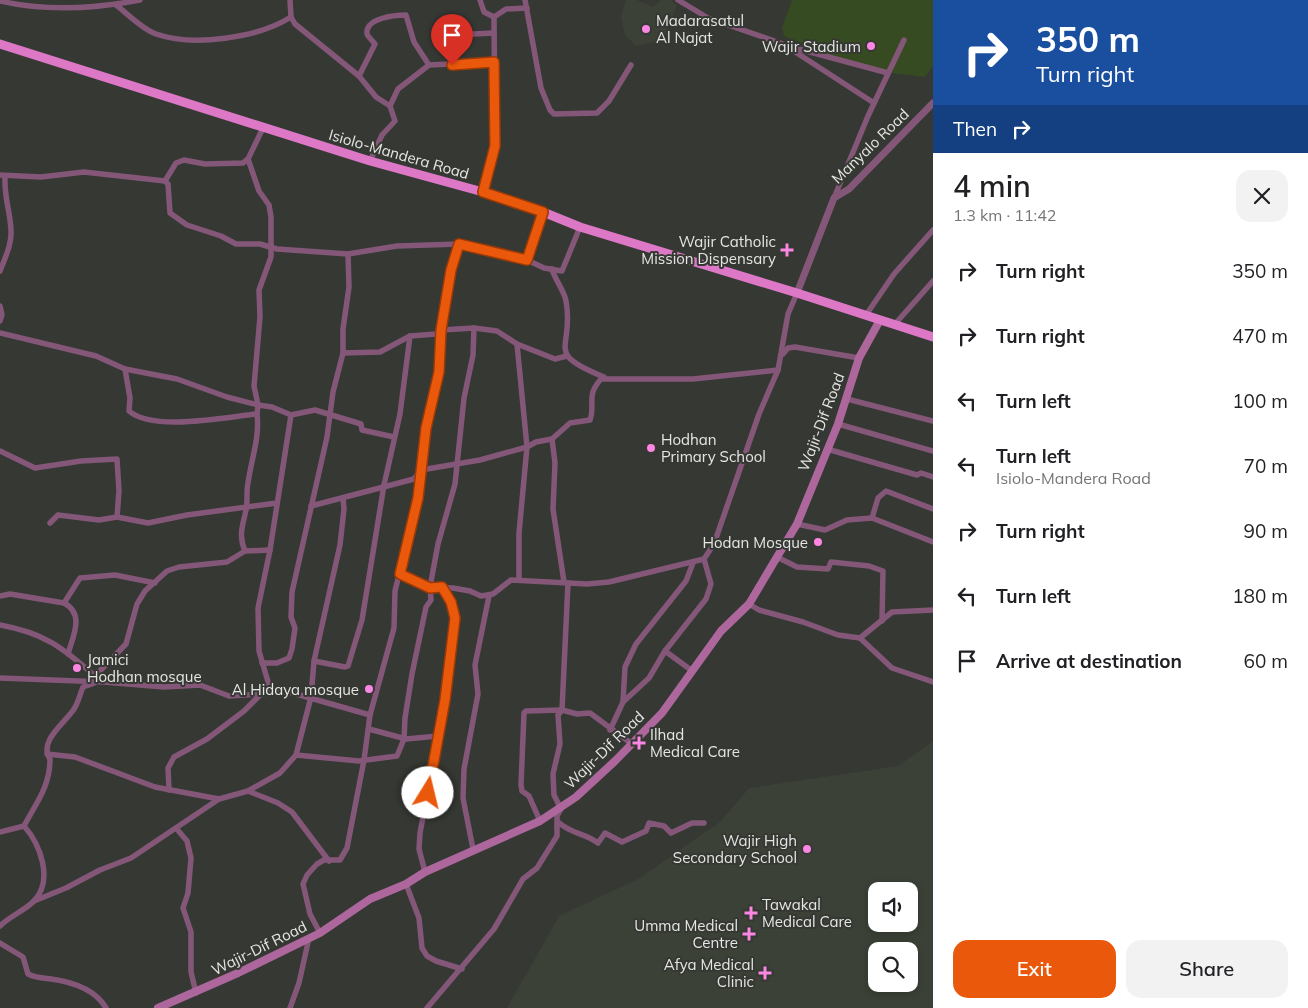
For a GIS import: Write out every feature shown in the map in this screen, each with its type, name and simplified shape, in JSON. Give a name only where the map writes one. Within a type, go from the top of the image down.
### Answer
[{"type":"highway","name":"Isiolo-Mandera Road","points":[[0,44],[370,162],[483,192],[543,212],[580,227],[797,293],[933,337]]},
{"type":"main road","name":"Wajir-Dif Road","points":[[158,1008],[196,993],[320,933],[370,899],[406,884],[425,872],[473,849],[516,833],[540,821],[560,809],[592,784],[662,713],[690,670],[721,631],[749,604],[797,524],[838,424],[859,358],[880,320]]},
{"type":"street","points":[[0,1],[44,8],[99,8],[140,0]]},
{"type":"street","points":[[290,0],[291,17],[301,29],[358,76],[376,97],[390,106],[395,121],[382,135],[370,162]]},
{"type":"street","points":[[480,0],[484,12],[494,17]]},
{"type":"street","points":[[525,0],[540,88],[550,110],[554,114],[597,112],[609,101],[631,65]]},
{"type":"street","points":[[679,0],[708,18],[783,44],[888,73]]},
{"type":"street","points":[[116,4],[154,34],[173,39],[194,40],[243,34],[279,25],[291,17]]},
{"type":"street","points":[[494,17],[506,9],[527,8]]},
{"type":"street","points":[[358,76],[375,44],[368,36],[367,31],[373,22],[390,16],[406,15],[414,42],[429,66]]},
{"type":"street","points":[[483,192],[495,146],[494,17]]},
{"type":"street","points":[[452,65],[450,39],[454,34],[494,33]]},
{"type":"street","points":[[834,198],[874,103],[904,40]]},
{"type":"street","points":[[783,44],[874,103]]},
{"type":"street","points":[[390,106],[398,89],[429,66],[494,62]]},
{"type":"street","name":"Manyalo Road","points":[[797,293],[834,198],[849,190],[933,104]]},
{"type":"street","points":[[165,181],[176,163],[184,160],[205,164],[236,165],[248,159],[264,128]]},
{"type":"street","points":[[245,551],[241,542],[241,532],[247,508],[248,482],[254,457],[258,405],[254,386],[260,316],[259,290],[271,257],[272,247],[270,205],[259,191],[248,159]]},
{"type":"street","points":[[0,271],[10,244],[11,230],[3,175],[41,177],[84,172],[165,181]]},
{"type":"street","points":[[165,181],[168,184],[170,213],[187,225],[221,236],[236,244],[308,252],[348,254],[397,246],[459,244],[527,260],[562,271],[580,227]]},
{"type":"street","points":[[527,260],[543,212]]},
{"type":"street","points":[[866,315],[894,274],[933,230]]},
{"type":"street","points":[[320,933],[310,914],[303,884],[317,864],[329,860],[340,860],[344,855],[364,760],[370,715],[394,628],[395,591],[418,498],[426,428],[439,372],[441,330],[451,270],[459,244]]},
{"type":"street","points":[[262,663],[277,663],[289,658],[292,649],[295,628],[291,617],[292,592],[327,438],[329,415],[343,353],[343,329],[349,287],[348,254]]},
{"type":"street","points":[[552,269],[566,299],[567,356],[571,362],[604,378],[693,379],[778,370]]},
{"type":"street","points":[[895,324],[933,281]]},
{"type":"street","points":[[400,574],[430,588],[442,587],[470,591],[481,596],[489,596],[511,580],[587,584],[609,582],[704,559],[714,544],[759,414],[778,370],[788,314],[797,293]]},
{"type":"street","points":[[0,306],[0,321]]},
{"type":"street","points":[[343,353],[380,352],[410,336],[436,334],[441,330],[474,328],[497,331],[517,344],[555,359],[567,356]]},
{"type":"street","points":[[296,754],[364,760],[397,756],[404,739],[405,718],[412,674],[426,607],[432,594],[430,588],[438,544],[455,484],[464,398],[473,356],[474,328]]},
{"type":"street","points":[[0,332],[96,356],[125,369],[177,379],[227,397],[272,407],[291,415],[315,410],[361,424],[362,430],[394,437]]},
{"type":"street","points":[[314,661],[345,667],[348,666],[353,656],[362,620],[384,485],[395,443],[394,437],[400,414],[410,336]]},
{"type":"street","points":[[517,344],[527,447],[519,533],[519,580]]},
{"type":"street","points":[[782,355],[788,348],[795,347],[859,358]]},
{"type":"street","points":[[125,369],[129,412],[143,419],[182,421],[257,414]]},
{"type":"street","points":[[312,506],[384,485],[414,479],[421,470],[480,460],[527,447],[536,442],[552,439],[570,424],[590,420],[592,393],[598,382],[604,378]]},
{"type":"street","points":[[847,399],[933,421]]},
{"type":"street","points":[[270,692],[259,650],[258,608],[270,550],[291,415]]},
{"type":"street","points":[[838,424],[933,451]]},
{"type":"street","points":[[428,1008],[435,997],[462,969],[494,929],[523,879],[537,868],[557,836],[557,816],[560,809],[554,796],[553,774],[560,744],[558,715],[562,710],[566,583],[553,509],[555,463],[552,439]]},
{"type":"street","points":[[827,449],[917,475],[921,473],[933,477]]},
{"type":"street","points":[[0,451],[35,468],[74,462],[117,459],[119,491],[117,517]]},
{"type":"street","points":[[872,518],[878,498],[886,491],[933,509]]},
{"type":"street","points":[[0,926],[34,901],[130,858],[219,799],[248,791],[280,774],[296,754],[311,696],[314,661],[340,545],[344,509],[343,498]]},
{"type":"street","points":[[50,523],[58,516],[99,520],[117,517],[148,523],[187,515],[277,503]]},
{"type":"street","points":[[797,524],[825,530],[848,520],[872,518],[933,542]]},
{"type":"street","points":[[0,832],[24,826],[45,790],[50,770],[50,759],[47,754],[46,745],[63,720],[75,708],[83,687],[94,680],[126,644],[137,604],[145,591],[171,568],[227,562],[245,551],[270,550]]},
{"type":"street","points":[[777,557],[796,566],[828,569],[831,562],[869,566],[883,571],[882,621]]},
{"type":"street","points":[[610,730],[623,702],[649,678],[665,651],[706,600],[711,584],[704,559]]},
{"type":"street","points":[[623,702],[624,667],[636,644],[686,580],[693,563]]},
{"type":"street","points":[[64,603],[80,578],[115,575],[155,583]]},
{"type":"street","points":[[425,872],[419,849],[420,833],[438,736],[455,618],[451,602],[442,587]]},
{"type":"street","points":[[0,596],[10,594],[64,603],[69,606],[76,618],[77,624],[68,654]]},
{"type":"street","points":[[473,849],[463,798],[464,769],[478,694],[475,665],[489,596]]},
{"type":"street","points":[[749,604],[760,610],[803,622],[838,635],[860,638],[892,668],[933,682]]},
{"type":"street","points":[[860,638],[892,612],[933,610]]},
{"type":"street","points":[[0,625],[39,635],[68,654],[94,680]]},
{"type":"street","points":[[665,651],[690,670]]},
{"type":"street","points":[[0,678],[94,680],[164,687],[200,685],[229,696],[289,692],[311,696],[329,704],[370,715]]},
{"type":"street","points":[[169,790],[168,768],[174,756],[207,739],[244,711],[262,693]]},
{"type":"street","points":[[540,821],[529,796],[522,791],[520,785],[524,714],[526,711],[562,710],[577,714],[590,713],[610,730],[632,744]]},
{"type":"street","points":[[369,729],[404,739],[416,740],[438,736]]},
{"type":"street","points":[[47,754],[88,760],[156,788],[219,799]]},
{"type":"street","points":[[248,791],[278,803],[292,812],[329,860]]},
{"type":"street","points":[[558,822],[568,831],[589,836],[598,843],[605,833],[622,842],[631,839],[646,831],[649,823],[664,826],[671,833],[692,823],[704,823]]},
{"type":"street","points":[[24,826],[36,844],[44,872],[43,883],[34,901]]},
{"type":"street","points":[[176,828],[187,841],[191,858],[188,893],[183,908],[191,932],[191,972],[196,993]]},
{"type":"street","points":[[406,884],[419,918],[420,935],[427,956],[436,961],[462,969]]},
{"type":"street","points":[[290,1008],[299,983],[309,938]]},
{"type":"street","points":[[0,943],[23,957],[28,974],[35,978],[68,982],[82,987],[101,1000],[106,1008]]},
{"type":"shaded area","name":"Madarasatul Al Najat","points":[[626,0],[637,0],[653,7],[661,0],[670,0],[677,5],[663,40],[636,46],[625,35],[621,17]]},
{"type":"shaded area","name":"Wajir High Secondary School","points":[[933,741],[933,1008],[507,1008],[559,916],[640,878],[721,821],[749,788],[898,766]]},
{"type":"green space","name":"Wajir Stadium","points":[[792,0],[933,0],[933,66],[925,77],[876,71],[837,58],[784,36],[782,28]]},
{"type":"place","name":"Madarasatul Al Najat","points":[[646,29]]},
{"type":"place","name":"Wajir Stadium","points":[[871,46]]},
{"type":"place","name":"Wajir Catholic Mission Dispensary","points":[[787,250]]},
{"type":"place","name":"Hodhan Primary School","points":[[651,448]]},
{"type":"place","name":"Hodan Mosque","points":[[818,542]]},
{"type":"place","name":"Jamici Hodhan mosque","points":[[77,668]]},
{"type":"place","name":"Al Hidaya mosque","points":[[369,689]]},
{"type":"place","name":"Ilhad Medical Care","points":[[639,743]]},
{"type":"place","name":"Wajir High Secondary School","points":[[807,849]]},
{"type":"place","name":"Tawakal Medical Care","points":[[751,913]]},
{"type":"place","name":"Umma Medical Centre","points":[[749,934]]},
{"type":"place","name":"Afya Medical Clinic","points":[[765,973]]},
{"type":"route","points":[[428,793],[445,700],[455,618],[454,610],[442,587],[430,588],[400,574],[418,498],[426,428],[439,372],[441,330],[451,270],[459,244],[527,260],[543,212],[483,192],[495,146],[494,62],[452,65]]}]
